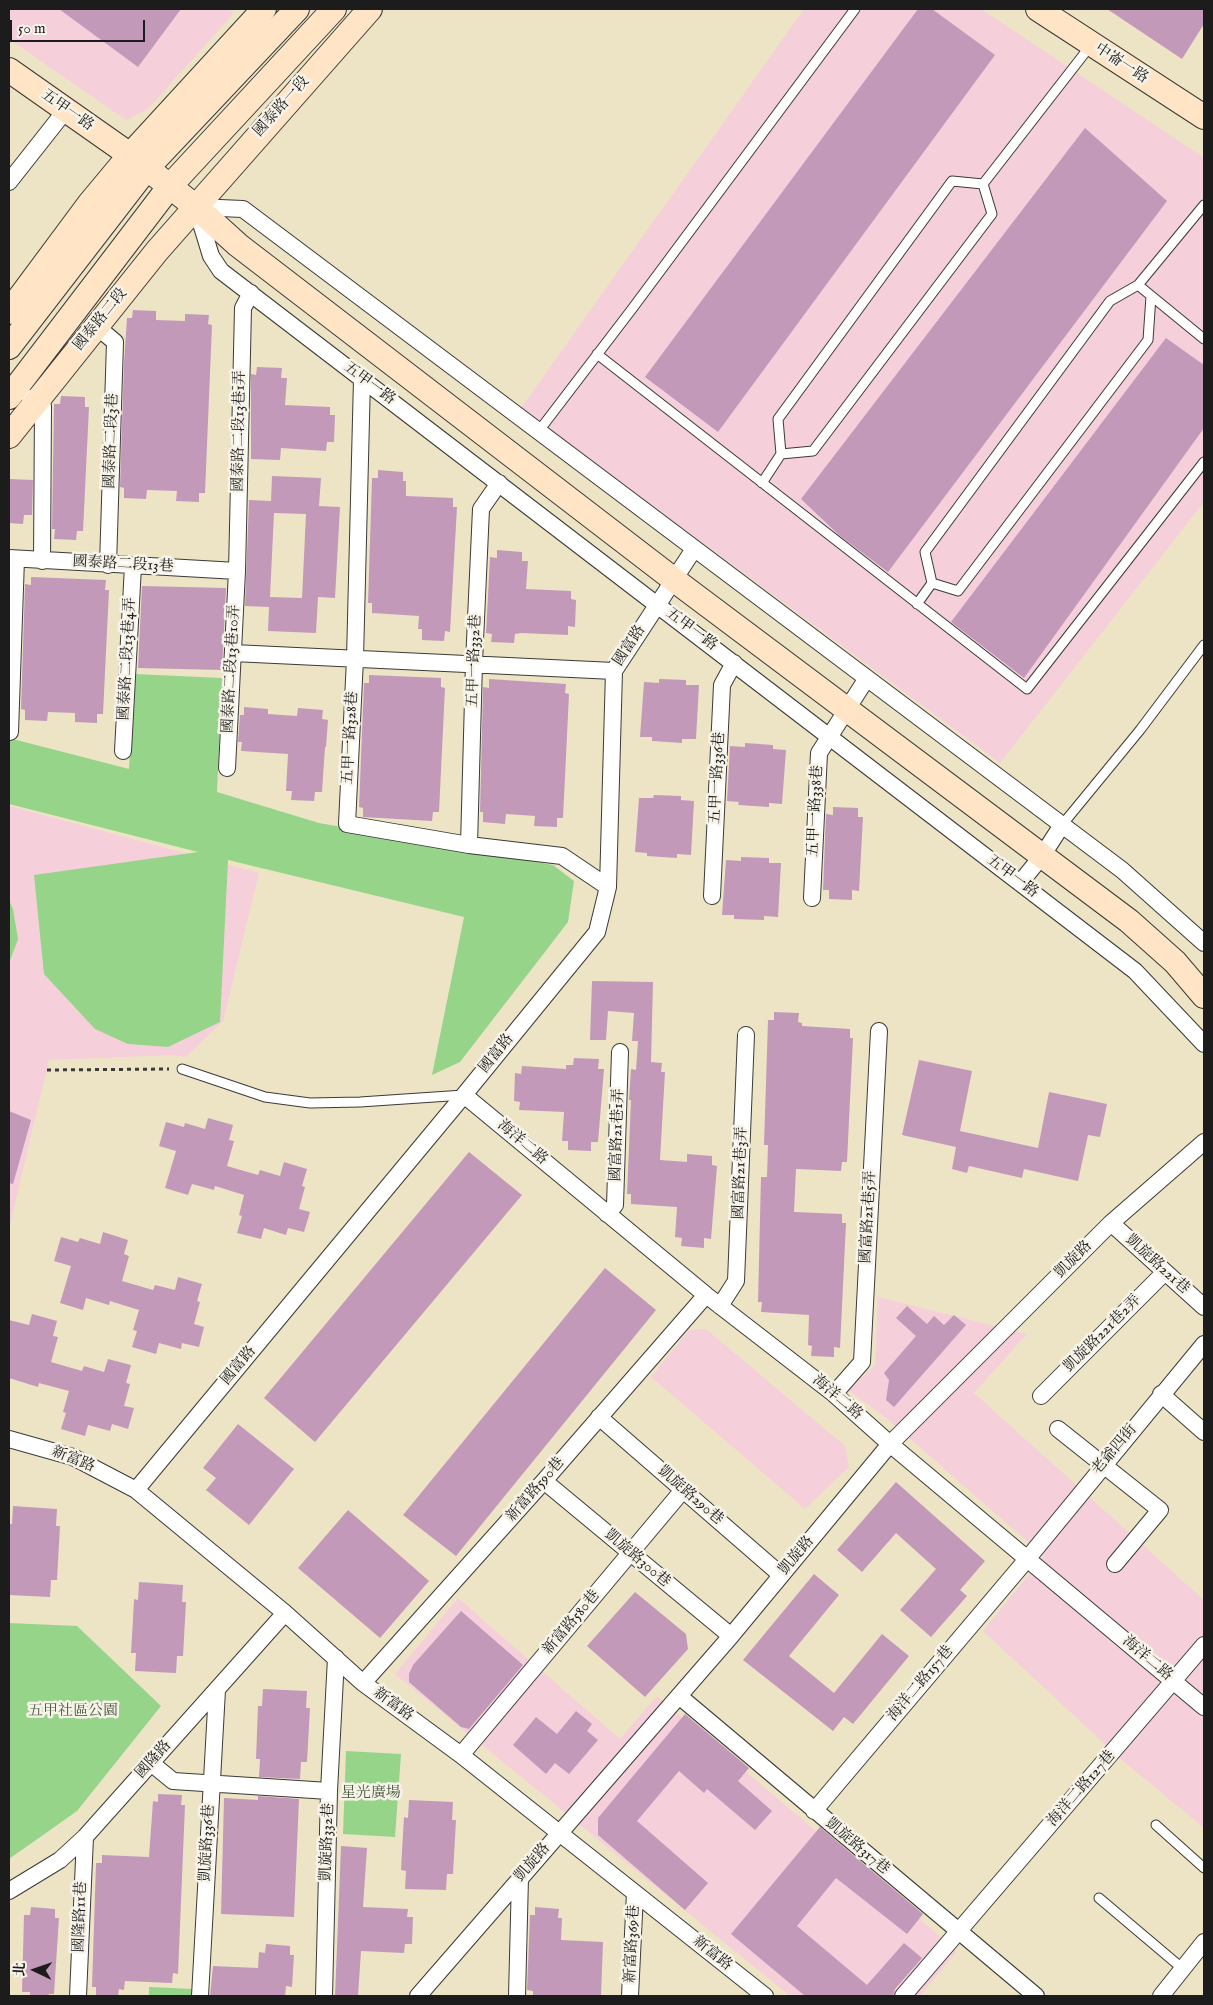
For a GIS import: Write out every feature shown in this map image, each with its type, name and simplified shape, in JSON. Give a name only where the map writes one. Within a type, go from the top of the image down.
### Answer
[{"type":"street","points":[[9,347],[139,162],[264,9]]},
{"type":"street","points":[[9,312],[90,203],[139,162],[297,9]]},
{"type":"street","name":"國泰路一段","points":[[170,186],[334,9]]},
{"type":"street","name":"國泰路一段","points":[[196,207],[251,142],[370,9]]},
{"type":"street","name":"中崙一路","points":[[1038,9],[1204,117]]},
{"type":"street","name":"五甲一路","points":[[9,70],[139,162],[196,207],[238,245],[673,579],[848,708],[1130,922],[1175,962],[1204,996]]},
{"type":"street","points":[[9,182],[65,111]]},
{"type":"street","name":"國泰路二段","points":[[10,395],[170,186]]},
{"type":"street","points":[[196,207],[243,209],[1122,870],[1204,943]]},
{"type":"street","name":"五甲一路","points":[[196,207],[211,256],[221,271],[1135,971],[1204,1044]]},
{"type":"street","name":"國泰路二段","points":[[9,436],[157,251],[196,207]]},
{"type":"street","name":"國泰路二段13巷1弄","points":[[237,571],[243,308],[250,293]]},
{"type":"street","name":"國泰路二段3巷","points":[[96,326],[115,342],[108,565]]},
{"type":"street","name":"五甲一路328巷","points":[[362,379],[355,659],[347,824],[469,845],[562,856],[608,887]]},
{"type":"street","points":[[10,395],[37,399],[43,406],[42,561]]},
{"type":"street","name":"五甲一路332巷","points":[[469,845],[481,509],[499,484]]},
{"type":"street","name":"國富路","points":[[136,1490],[464,1095],[596,932],[608,887],[614,670],[694,549]]},
{"type":"street","points":[[10,732],[12,558]]},
{"type":"street","name":"國泰路二段13巷","points":[[12,558],[237,571]]},
{"type":"street","name":"國泰路二段13巷4弄","points":[[123,751],[133,566]]},
{"type":"street","name":"國泰路二段13巷10弄","points":[[227,768],[237,571]]},
{"type":"street","points":[[233,653],[614,670]]},
{"type":"street","name":"五甲一路336巷","points":[[712,896],[722,685],[734,664]]},
{"type":"street","name":"五甲一路338巷","points":[[812,898],[819,753],[867,678]]},
{"type":"street","points":[[1020,883],[1042,856],[1062,825]]},
{"type":"street","name":"國富路21巷5弄","points":[[834,1394],[862,1362],[879,1031]]},
{"type":"street","name":"國富路21巷3弄","points":[[720,1306],[736,1282],[746,1035]]},
{"type":"street","name":"國富路21巷1弄","points":[[606,1214],[615,1205],[620,1052]]},
{"type":"street","name":"海洋二路","points":[[464,1095],[606,1214],[720,1306],[834,1394],[890,1444],[1204,1707]]},
{"type":"street","name":"凱旋路","points":[[418,1996],[731,1636],[890,1444],[1111,1224],[1204,1142]]},
{"type":"street","name":"凱旋路221巷","points":[[1111,1224],[1204,1306]]},
{"type":"street","name":"凱旋路221巷2弄","points":[[1041,1396],[1165,1272]]},
{"type":"street","name":"新富路590巷","points":[[363,1683],[544,1481],[706,1294]]},
{"type":"street","name":"老爺四街","points":[[1028,1558],[1204,1344]]},
{"type":"street","points":[[1161,1394],[1204,1432]]},
{"type":"street","name":"凱旋路290巷","points":[[599,1417],[781,1575]]},
{"type":"street","points":[[1058,1430],[1160,1510],[1115,1564]]},
{"type":"street","name":"新富路","points":[[9,1439],[72,1457],[136,1490],[285,1613],[363,1683],[461,1755],[560,1832],[765,1996]]},
{"type":"street","name":"凱旋路300巷","points":[[544,1481],[731,1636]]},
{"type":"street","name":"新富路580巷","points":[[461,1755],[683,1490]]},
{"type":"street","name":"海洋二路157巷","points":[[814,1811],[1028,1558]]},
{"type":"street","name":"國隆路","points":[[9,1891],[60,1860],[84,1838],[285,1613]]},
{"type":"street","name":"海洋二路127巷","points":[[903,1996],[1204,1645]]},
{"type":"street","name":"凱旋路332巷","points":[[324,1996],[329,1791],[336,1658]]},
{"type":"street","name":"凱旋路336巷","points":[[200,1996],[217,1690]]},
{"type":"street","name":"凱旋路317巷","points":[[679,1696],[1036,1996]]},
{"type":"street","points":[[151,1763],[173,1781],[329,1791]]},
{"type":"street","name":"國隆路11巷","points":[[78,1996],[84,1838]]},
{"type":"street","points":[[516,1996],[520,1878]]},
{"type":"street","name":"新富路369巷","points":[[630,1996],[635,1893]]},
{"type":"street","points":[[1161,1996],[1204,1942]]},
{"type":"lane","points":[[538,432],[855,9]]},
{"type":"lane","points":[[983,184],[1092,45]]},
{"type":"lane","points":[[762,483],[781,454],[778,419],[952,181],[983,184]]},
{"type":"lane","points":[[781,454],[813,451],[992,214],[983,184]]},
{"type":"lane","points":[[917,604],[932,583],[925,552],[1110,302],[1138,285],[1204,205]]},
{"type":"lane","points":[[1138,285],[1204,339]]},
{"type":"lane","points":[[932,583],[958,592],[1148,340],[1152,296]]},
{"type":"lane","points":[[597,354],[1027,689],[1204,462]]},
{"type":"lane","points":[[1062,825],[1140,730],[1204,645]]},
{"type":"lane","points":[[182,1069],[265,1096],[310,1103],[464,1095]]},
{"type":"lane","points":[[1156,1825],[1204,1868]]},
{"type":"lane","points":[[1098,1898],[1183,1969]]},
{"type":"path","points":[[46,1070],[182,1069]]},
{"type":"shaded area","points":[[9,9],[227,9],[234,13],[147,110],[126,120],[9,39]]},
{"type":"shaded area","points":[[804,9],[981,9],[1204,158],[1204,502],[1000,763],[521,408]]},
{"type":"shaded area","points":[[9,806],[259,873],[223,1021],[186,1057],[173,1055],[49,1060],[9,1229]]},
{"type":"shaded area","points":[[878,1297],[1027,1334],[974,1393],[1204,1600],[1204,1828],[1123,1761],[983,1631],[1044,1556],[885,1417],[848,1390],[875,1365]]},
{"type":"shaded area","points":[[706,1329],[845,1446],[849,1467],[805,1509],[651,1377],[689,1330]]},
{"type":"shaded area","points":[[458,1598],[620,1739],[657,1696],[957,1951],[920,1996],[790,1996],[395,1674]]},
{"type":"green space","points":[[134,674],[222,678],[217,792],[319,823],[553,865],[574,881],[568,922],[460,1062],[432,1075],[464,917],[228,860],[220,1022],[168,1047],[128,1044],[95,1029],[44,974],[34,875],[198,852],[9,804],[9,738],[129,769]]},
{"type":"green space","points":[[9,900],[13,909],[18,939],[9,963]]},
{"type":"green space","name":"五甲社區公園","points":[[9,1623],[77,1626],[161,1706],[77,1811],[9,1859]]},
{"type":"green space","name":"星光廣場","points":[[346,1751],[401,1754],[395,1837],[343,1834]]},
{"type":"green space","points":[[149,1987],[193,1989],[193,1996],[149,1996]]},
{"type":"building","points":[[59,9],[181,9],[138,67]]},
{"type":"building","points":[[918,9],[932,9],[995,55],[718,432],[645,377]]},
{"type":"building","points":[[1107,9],[1204,9],[1204,24],[1182,59]]},
{"type":"building","points":[[1085,128],[1167,201],[888,572],[840,536],[801,499]]},
{"type":"building","points":[[133,310],[156,311],[156,320],[185,321],[185,314],[209,315],[208,324],[212,325],[205,493],[199,493],[199,502],[176,501],[177,491],[147,490],[146,499],[124,498],[124,488],[120,487],[127,318],[132,318]]},
{"type":"building","points":[[1166,338],[1204,365],[1204,428],[1024,678],[951,622]]},
{"type":"building","points":[[257,367],[282,368],[281,378],[287,378],[285,405],[330,407],[330,415],[335,415],[334,442],[327,442],[326,451],[281,448],[280,460],[251,459],[251,374],[256,375]]},
{"type":"building","points":[[61,396],[85,397],[85,407],[89,407],[83,531],[77,531],[76,540],[54,539],[55,529],[52,529],[54,404],[60,404]]},
{"type":"building","points":[[378,470],[403,472],[403,481],[406,481],[406,496],[453,498],[453,507],[457,507],[450,632],[445,631],[444,641],[422,640],[422,629],[418,629],[419,616],[372,613],[372,603],[368,603],[372,478],[378,478]]},
{"type":"building","points":[[272,476],[321,478],[319,506],[340,507],[335,598],[318,597],[316,633],[268,631],[269,607],[245,606],[249,500],[271,501]],"holes":[[[274,513],[306,514],[302,598],[270,597]]]},
{"type":"building","points":[[9,479],[33,480],[32,515],[24,515],[23,524],[9,523]]},
{"type":"building","points":[[497,550],[522,552],[522,561],[528,561],[526,589],[571,591],[571,599],[576,600],[575,627],[568,626],[568,635],[521,633],[515,634],[514,643],[491,642],[492,634],[486,633],[490,557],[497,558]]},
{"type":"building","points":[[31,577],[106,580],[105,590],[109,590],[103,714],[97,714],[97,723],[75,722],[75,713],[48,712],[47,721],[25,720],[25,710],[21,709],[25,584],[31,585]]},
{"type":"building","points":[[142,586],[226,588],[222,670],[138,668]]},
{"type":"building","points":[[369,675],[441,678],[441,687],[445,688],[439,812],[433,812],[432,821],[363,817],[363,808],[359,807],[364,683],[369,683]]},
{"type":"building","points":[[489,679],[566,684],[565,693],[569,694],[563,818],[557,818],[557,827],[534,826],[535,816],[506,814],[505,824],[483,822],[483,812],[480,812],[483,687],[489,688]]},
{"type":"building","points":[[659,679],[686,680],[686,685],[699,685],[696,739],[682,739],[682,743],[652,741],[652,737],[640,737],[644,682],[659,683]]},
{"type":"building","points":[[244,707],[268,709],[268,714],[297,716],[298,708],[323,710],[322,719],[328,720],[322,792],[315,792],[314,801],[291,800],[292,791],[286,791],[288,754],[241,751],[242,742],[238,742],[240,715],[244,715]]},
{"type":"building","points":[[745,743],[773,745],[773,749],[786,750],[782,804],[769,803],[769,807],[738,805],[739,802],[727,801],[730,746],[745,747]]},
{"type":"building","points":[[654,795],[681,796],[681,800],[694,801],[691,855],[677,854],[677,858],[647,856],[647,853],[635,852],[639,798],[653,798]]},
{"type":"building","points":[[833,807],[858,808],[858,817],[863,817],[859,891],[852,890],[852,900],[829,899],[829,890],[823,890],[826,814],[833,815]]},
{"type":"building","points":[[741,857],[769,858],[769,863],[781,863],[778,917],[764,916],[764,920],[734,919],[734,915],[722,915],[726,860],[741,861]]},
{"type":"building","points":[[592,981],[653,982],[651,1062],[662,1063],[661,1072],[665,1072],[660,1160],[687,1162],[687,1154],[712,1156],[712,1165],[717,1166],[711,1239],[704,1238],[704,1248],[681,1246],[682,1238],[675,1237],[677,1207],[631,1204],[631,1194],[627,1194],[631,1100],[629,1100],[631,1069],[636,1070],[638,1041],[632,1041],[634,1013],[608,1011],[606,1040],[590,1040]]},
{"type":"building","points":[[774,1012],[799,1013],[798,1022],[802,1023],[802,1026],[850,1029],[850,1038],[853,1038],[847,1162],[842,1162],[841,1171],[796,1169],[794,1212],[842,1214],[842,1223],[846,1223],[840,1348],[834,1347],[834,1357],[811,1356],[812,1346],[808,1345],[809,1315],[761,1312],[762,1302],[758,1302],[761,1177],[767,1177],[768,1145],[764,1145],[768,1020],[774,1020]]},
{"type":"building","points":[[574,1058],[599,1059],[598,1069],[604,1069],[598,1142],[591,1142],[591,1151],[568,1150],[568,1141],[562,1141],[564,1112],[519,1110],[520,1102],[514,1101],[515,1073],[521,1074],[522,1066],[566,1069],[566,1065],[573,1065]]},
{"type":"building","points":[[919,1060],[972,1071],[960,1131],[1038,1148],[1049,1092],[1107,1104],[1100,1137],[1088,1135],[1078,1181],[1024,1169],[1022,1178],[969,1166],[967,1173],[952,1169],[956,1147],[902,1135]]},
{"type":"building","points":[[9,1111],[31,1120],[13,1184],[9,1183]]},
{"type":"building","points":[[208,1118],[233,1125],[229,1140],[234,1141],[227,1166],[258,1175],[260,1170],[280,1176],[284,1162],[307,1169],[302,1186],[305,1187],[299,1209],[310,1212],[304,1232],[288,1228],[286,1235],[264,1228],[261,1239],[237,1233],[242,1216],[239,1215],[244,1195],[215,1186],[214,1190],[192,1184],[188,1195],[165,1188],[176,1151],[159,1146],[166,1122],[184,1127],[185,1123],[205,1129]]},
{"type":"building","points":[[469,1152],[522,1195],[315,1442],[264,1398]]},
{"type":"building","points":[[103,1232],[128,1240],[124,1254],[129,1256],[122,1281],[153,1290],[155,1285],[175,1290],[178,1277],[202,1284],[197,1301],[200,1302],[194,1324],[204,1327],[199,1347],[182,1343],[181,1349],[159,1343],[156,1354],[132,1347],[137,1331],[133,1330],[139,1310],[110,1301],[109,1305],[86,1298],[83,1310],[60,1303],[71,1266],[54,1261],[61,1237],[78,1242],[80,1238],[100,1244]]},
{"type":"building","points":[[605,1268],[656,1310],[456,1556],[403,1515]]},
{"type":"building","points":[[907,1306],[927,1324],[934,1316],[944,1325],[954,1315],[966,1325],[894,1407],[886,1400],[889,1380],[884,1373],[916,1336],[896,1318]]},
{"type":"building","points":[[32,1314],[57,1321],[53,1336],[58,1337],[51,1362],[82,1371],[84,1366],[104,1372],[108,1359],[131,1365],[126,1383],[130,1384],[124,1406],[134,1408],[128,1429],[112,1424],[110,1431],[88,1425],[85,1436],[61,1429],[66,1413],[63,1412],[69,1391],[39,1383],[38,1387],[9,1378],[9,1320],[29,1325]]},
{"type":"building","points":[[238,1424],[294,1469],[249,1525],[206,1490],[216,1478],[203,1468]]},
{"type":"building","points":[[896,1482],[985,1561],[960,1590],[967,1596],[931,1637],[900,1610],[936,1569],[896,1533],[862,1572],[837,1550]]},
{"type":"building","points":[[13,1506],[57,1509],[56,1526],[60,1526],[57,1580],[51,1580],[50,1597],[9,1595],[9,1524],[12,1524]]},
{"type":"building","points":[[348,1510],[429,1581],[380,1638],[298,1568]]},
{"type":"building","points":[[814,1574],[839,1595],[789,1656],[834,1693],[882,1634],[909,1656],[853,1724],[844,1717],[833,1731],[743,1660]]},
{"type":"building","points":[[139,1582],[183,1585],[182,1602],[186,1602],[183,1656],[177,1656],[176,1673],[135,1671],[136,1653],[131,1653],[134,1599],[138,1600]]},
{"type":"building","points":[[635,1592],[686,1634],[688,1649],[645,1697],[587,1646]]},
{"type":"building","points":[[461,1611],[523,1665],[469,1729],[461,1727],[409,1682],[409,1674],[413,1665]]},
{"type":"building","points":[[263,1689],[307,1691],[306,1708],[310,1708],[307,1762],[301,1762],[300,1779],[259,1777],[260,1759],[256,1759],[258,1706],[262,1706]]},
{"type":"building","points":[[576,1711],[592,1724],[587,1731],[598,1740],[569,1774],[555,1763],[546,1774],[513,1745],[536,1717],[557,1734]]},
{"type":"building","points":[[685,1714],[749,1768],[738,1781],[772,1811],[755,1830],[707,1789],[704,1793],[679,1771],[637,1821],[708,1883],[685,1910],[598,1835],[598,1818]]},
{"type":"building","points":[[158,1794],[182,1795],[181,1805],[185,1805],[178,1974],[173,1973],[172,1983],[125,1981],[124,1990],[119,1989],[118,1996],[96,1996],[96,1987],[92,1987],[96,1863],[102,1863],[102,1855],[149,1857],[153,1801],[158,1802]]},
{"type":"building","points":[[258,1796],[299,1799],[294,1917],[221,1914],[224,1798],[258,1800]]},
{"type":"building","points":[[409,1800],[453,1802],[452,1820],[456,1820],[453,1874],[447,1874],[446,1890],[405,1889],[406,1871],[401,1870],[404,1817],[408,1818]]},
{"type":"building","points":[[820,1827],[923,1914],[907,1934],[836,1878],[797,1926],[867,1985],[904,1943],[922,1958],[895,1989],[893,1996],[805,1996],[731,1934]]},
{"type":"building","points":[[341,1846],[367,1848],[363,1907],[408,1909],[407,1917],[413,1917],[412,1944],[405,1944],[404,1953],[361,1951],[358,1996],[335,1996]]},
{"type":"building","points":[[31,1907],[55,1909],[55,1918],[59,1918],[54,1994],[49,1994],[48,1996],[30,1996],[30,1992],[22,1992],[24,1915],[30,1915]]},
{"type":"building","points":[[535,1907],[559,1909],[558,1918],[562,1918],[561,1940],[603,1942],[601,1996],[533,1996],[533,1991],[527,1990],[530,1915],[535,1915]]},
{"type":"building","points":[[266,1944],[290,1946],[290,1955],[294,1955],[292,1987],[286,1986],[285,1996],[210,1996],[213,1966],[258,1968],[259,1952],[265,1953]]}]
